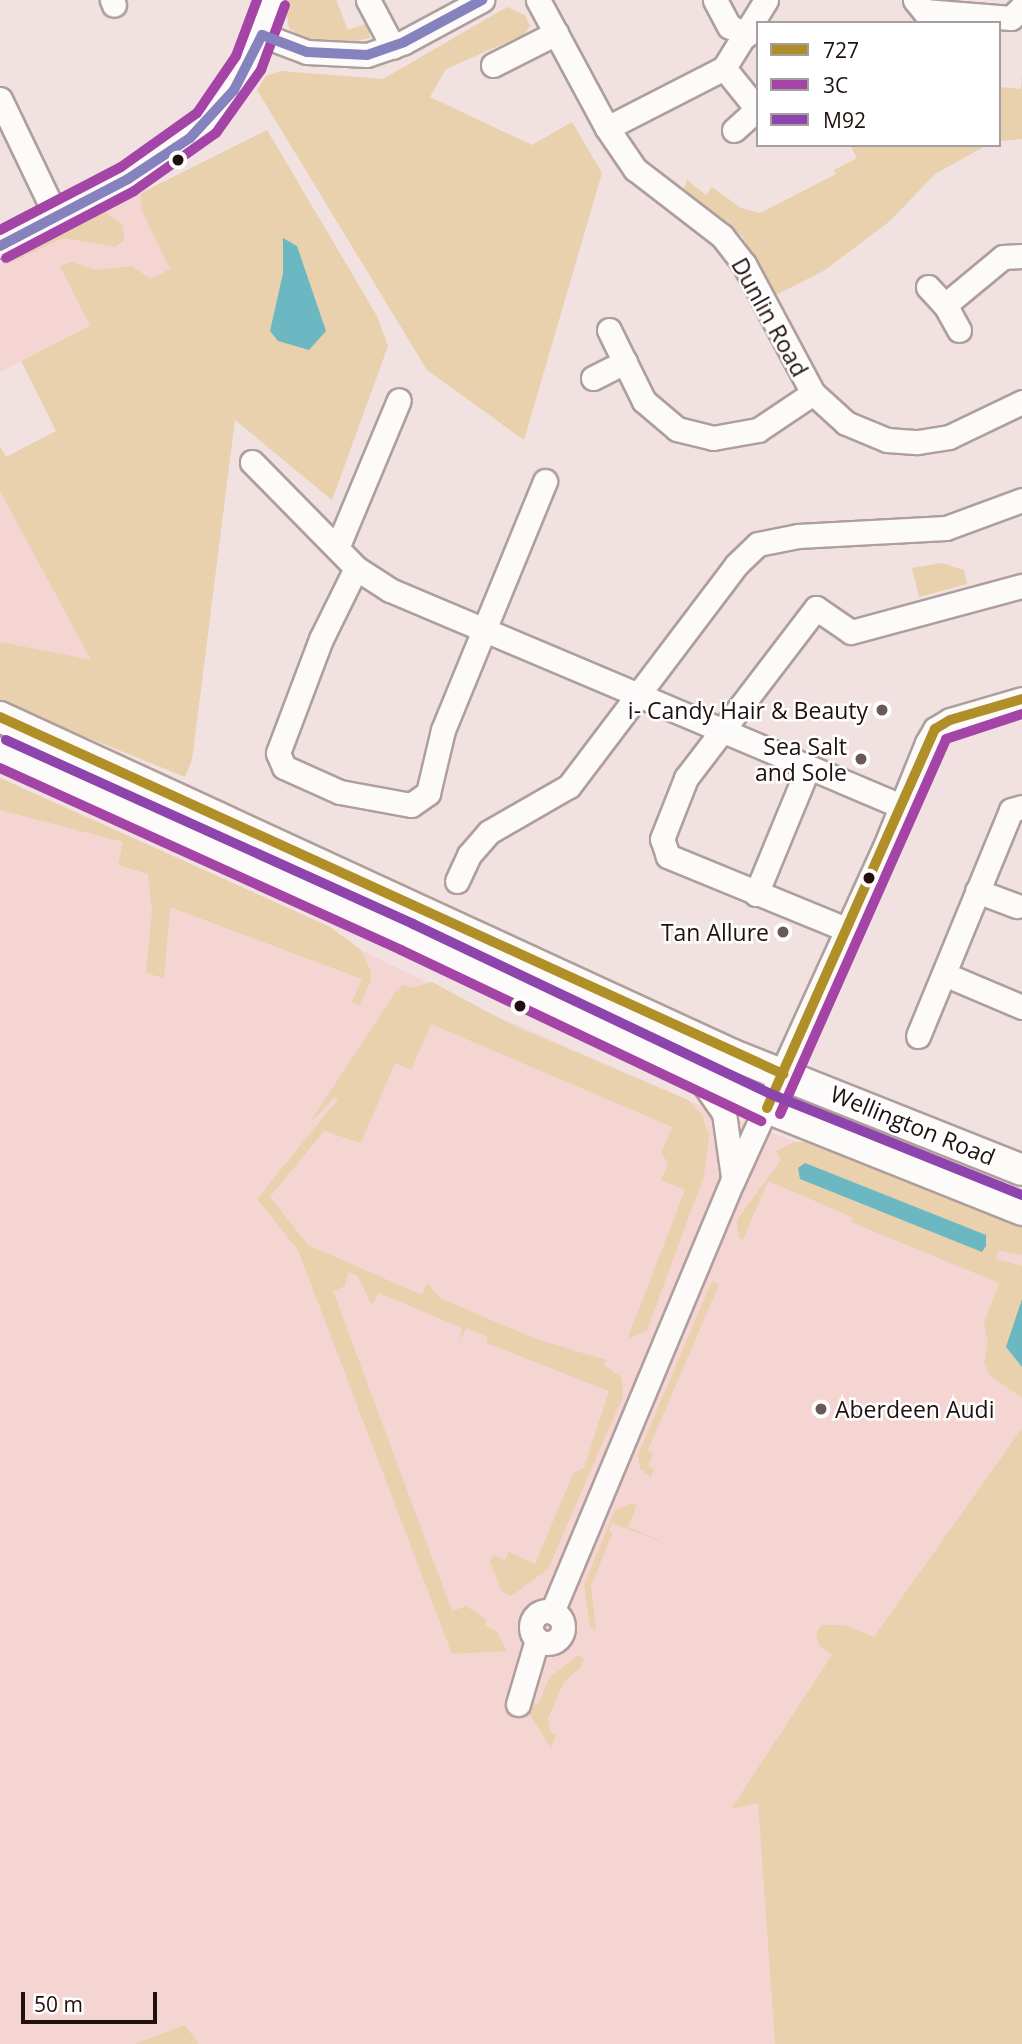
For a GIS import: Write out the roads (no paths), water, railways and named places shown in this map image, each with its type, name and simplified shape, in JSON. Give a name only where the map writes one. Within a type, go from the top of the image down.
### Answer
[{"type":"main road","name":"Wellington Road","points":[[0,717],[783,1074],[1022,1170]]},
{"type":"main road","name":"Wellington Road","points":[[0,753],[407,937],[767,1108],[1022,1210]]},
{"type":"street","points":[[0,246],[128,179],[207,123],[234,90],[262,35],[272,0]]},
{"type":"street","points":[[368,0],[393,47]]},
{"type":"street","points":[[262,35],[328,56],[367,55],[393,47],[482,0]]},
{"type":"street","name":"Dunlin Road","points":[[538,0],[607,128],[635,169],[722,236],[744,264],[813,393],[846,424],[887,440],[918,442],[949,437],[1022,402]]},
{"type":"street","points":[[715,0],[729,26],[747,35]]},
{"type":"street","points":[[607,128],[724,68],[747,35],[766,0]]},
{"type":"street","points":[[915,0],[924,10],[1011,18],[1022,7]]},
{"type":"street","points":[[494,65],[556,33]]},
{"type":"street","points":[[724,68],[756,109]]},
{"type":"street","points":[[0,99],[56,216]]},
{"type":"street","points":[[734,130],[756,111]]},
{"type":"street","points":[[945,305],[1003,257],[1022,256]]},
{"type":"street","points":[[928,287],[945,305],[959,330]]},
{"type":"street","points":[[609,330],[644,401],[677,429],[713,438],[758,430],[813,393]]},
{"type":"street","points":[[593,378],[625,362]]},
{"type":"street","points":[[337,548],[399,400]]},
{"type":"street","points":[[252,462],[356,568],[390,590],[807,770],[901,806]]},
{"type":"street","points":[[356,568],[282,735],[278,753],[284,768],[295,774],[360,798],[411,805],[428,793],[443,730],[545,481]]},
{"type":"street","points":[[457,881],[469,855],[489,832],[569,786],[737,565],[758,544],[798,536],[946,528],[1022,500]]},
{"type":"street","points":[[848,930],[756,894],[662,849],[662,839],[686,778],[719,730],[816,608],[850,632],[1022,586]]},
{"type":"street","points":[[518,1703],[537,1640],[551,1643],[562,1634],[562,1621],[552,1612],[733,1180],[848,930],[935,729],[950,720],[1022,699]]},
{"type":"street","points":[[756,894],[807,770]]},
{"type":"street","points":[[918,1036],[1011,810],[1022,807]]},
{"type":"street","points":[[977,891],[1017,906]]},
{"type":"street","points":[[944,974],[1022,1007]]},
{"type":"street","points":[[697,1076],[718,1098],[724,1113],[733,1180]]},
{"type":"water","points":[[283,238],[297,246],[326,331],[309,350],[278,341],[270,331],[283,273]]},
{"type":"water","points":[[805,1163],[986,1235],[986,1246],[982,1252],[800,1179],[798,1168]]},
{"type":"water","points":[[1022,1299],[1022,1367],[1006,1347]]},
{"type":"place","name":"i- Candy Hair & Beauty","points":[[882,710]]},
{"type":"place","name":"Sea Salt and Sole","points":[[861,759]]},
{"type":"place","name":"Tan Allure","points":[[783,932]]},
{"type":"place","name":"Aberdeen Audi","points":[[821,1409]]}]
